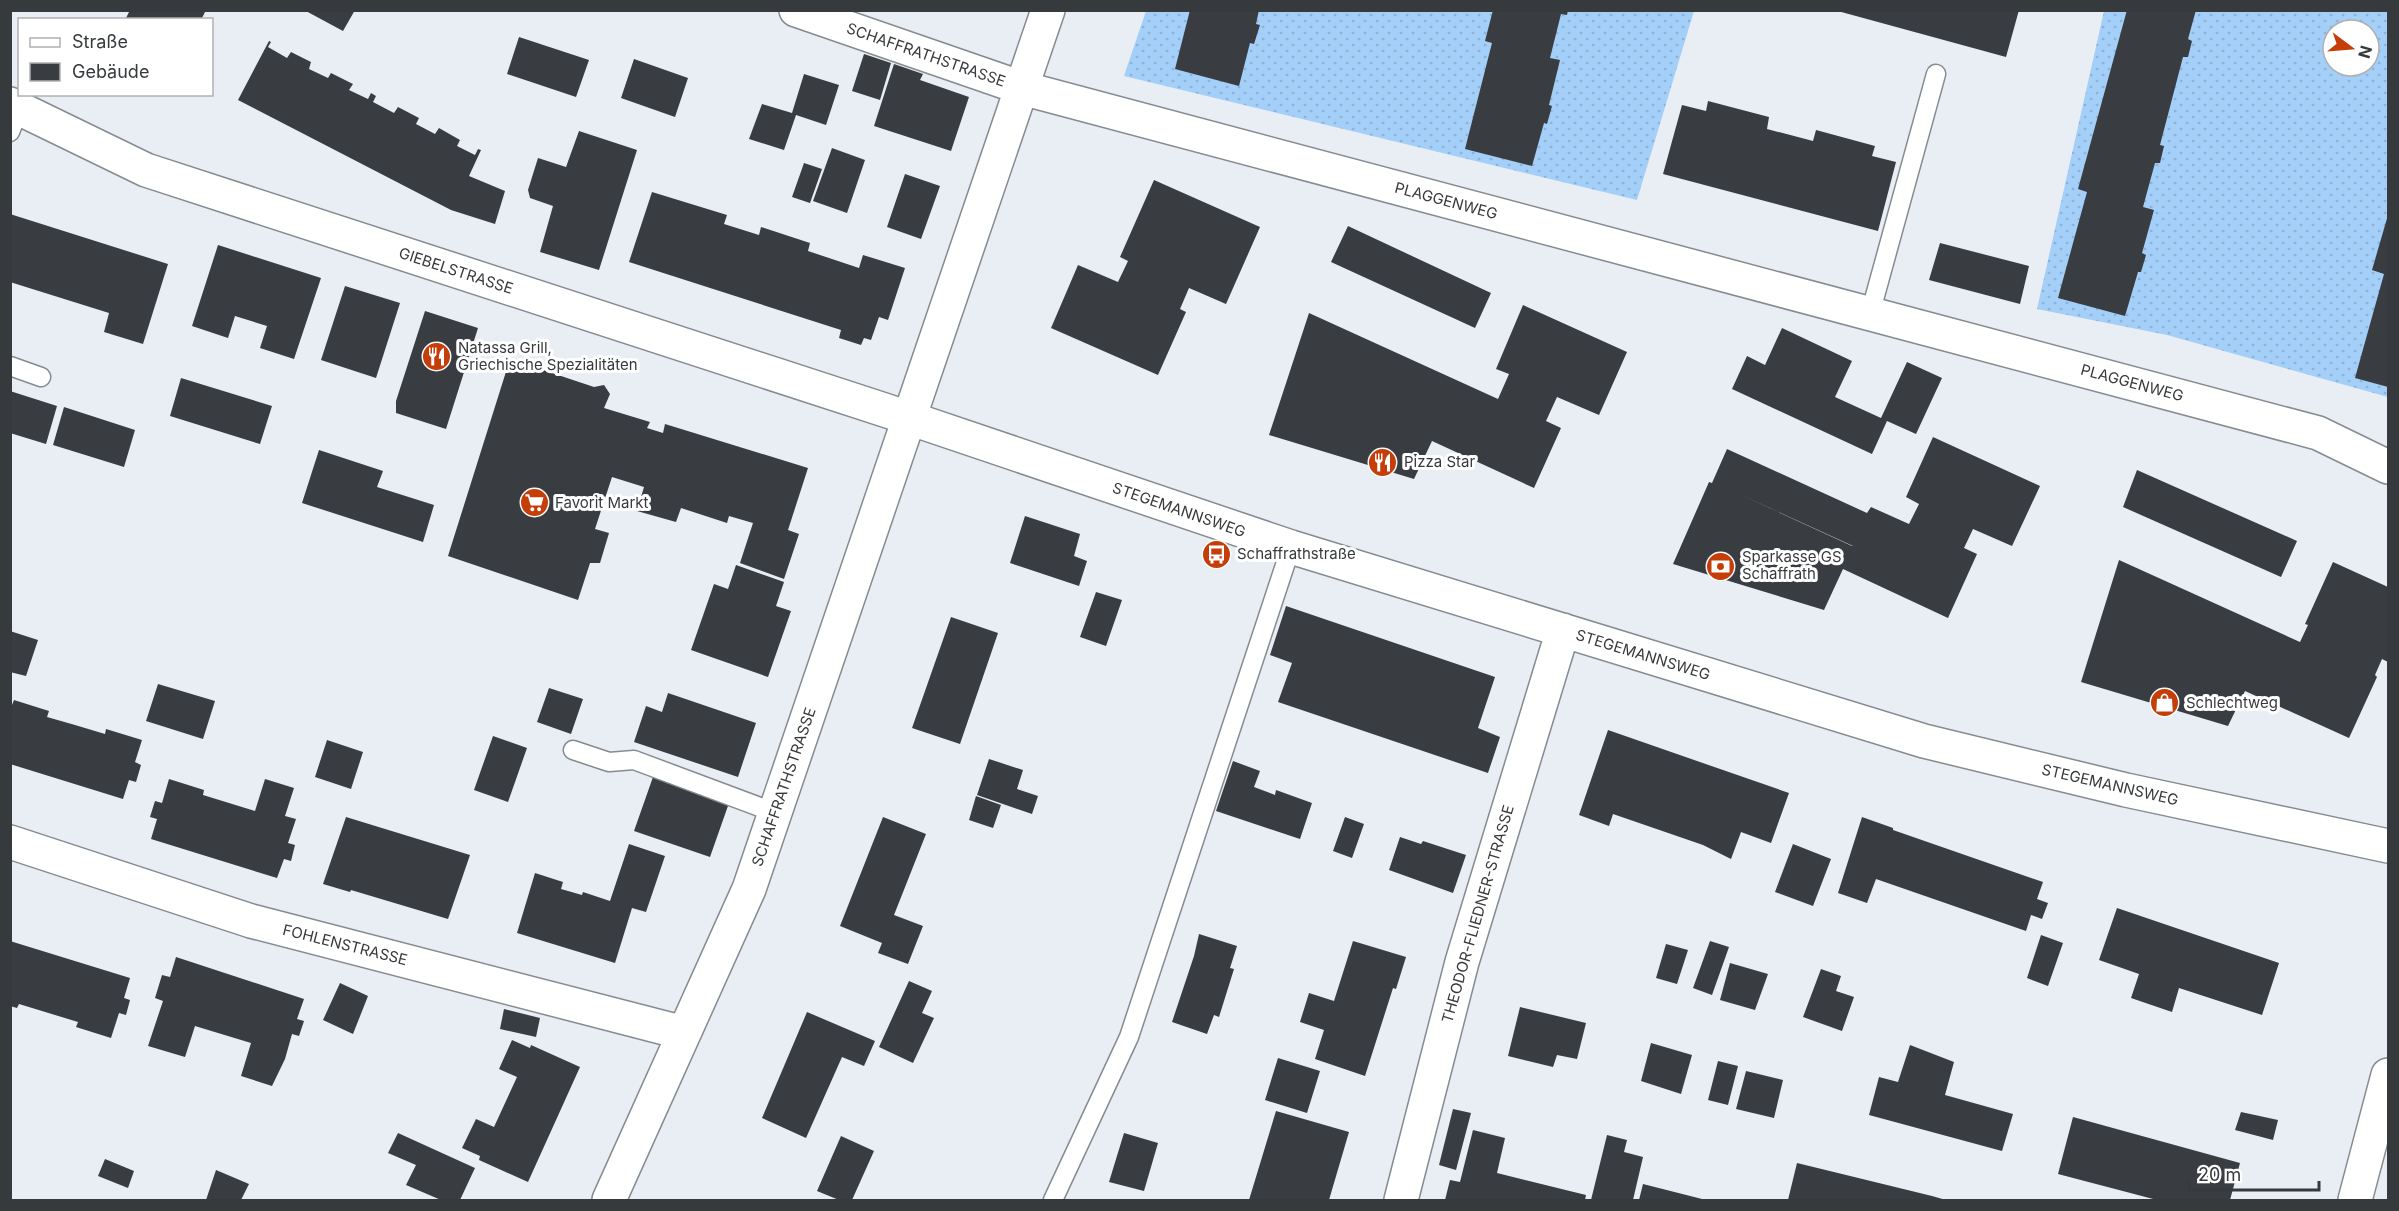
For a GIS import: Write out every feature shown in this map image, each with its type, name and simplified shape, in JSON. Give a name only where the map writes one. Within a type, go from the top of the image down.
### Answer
[{"type":"street","name":"SCHAFFRATHSTRASSE","points":[[796,10],[1022,88]]},
{"type":"street","name":"SCHAFFRATHSTRASSE","points":[[609,1200],[749,889],[1048,10]]},
{"type":"street","name":"PLAGGENWEG","points":[[1022,88],[2318,433],[2388,467]]},
{"type":"street","name":"GIEBELSTRASSE","points":[[13,115],[146,170],[909,418]]},
{"type":"street","name":"STEGEMANNSWEG","points":[[909,418],[1291,547],[1924,741],[2126,790],[2388,846]]},
{"type":"street","name":"THEODOR-FLIEDNER-STRASSE","points":[[1401,1200],[1462,962],[1563,630]]},
{"type":"street","name":"FOHLENSTRASSE","points":[[10,842],[251,921],[684,1033]]},
{"type":"street","points":[[2355,1200],[2388,1075]]},
{"type":"lane","points":[[1869,314],[1936,74]]},
{"type":"lane","points":[[10,366],[41,377]]},
{"type":"lane","points":[[1053,1200],[1129,1036],[1291,547]]},
{"type":"lane","points":[[573,750],[609,762],[634,760],[776,813]]},
{"type":"shaded area","points":[[1146,11],[1694,11],[1637,200],[1124,76]]},
{"type":"shaded area","points":[[2104,11],[2388,11],[2388,397],[2167,335],[2037,309]]},
{"type":"building","points":[[130,10],[206,10],[202,18],[126,18]]},
{"type":"building","points":[[304,10],[355,10],[343,31]]},
{"type":"building","points":[[1190,10],[1259,10],[1256,24],[1260,25],[1254,44],[1250,43],[1239,86],[1175,69]]},
{"type":"building","points":[[1493,10],[1568,10],[1567,15],[1561,14],[1550,58],[1560,60],[1549,105],[1552,106],[1547,124],[1544,123],[1532,166],[1465,149],[1492,43],[1485,41]]},
{"type":"building","points":[[1834,10],[2019,10],[2006,57]]},
{"type":"building","points":[[2127,10],[2196,10],[2188,39],[2192,41],[2188,57],[2183,57],[2160,145],[2164,146],[2160,163],[2155,163],[2143,207],[2154,210],[2142,253],[2146,255],[2141,272],[2138,272],[2125,316],[2058,298],[2087,192],[2078,189]]},
{"type":"building","points":[[519,37],[589,60],[576,97],[507,74]]},
{"type":"building","points":[[269,41],[271,42],[268,47],[287,58],[291,52],[311,62],[309,69],[328,78],[331,73],[353,84],[349,90],[368,99],[371,93],[376,96],[373,102],[394,113],[398,107],[419,118],[416,124],[435,134],[439,128],[460,140],[457,146],[475,155],[478,149],[481,150],[469,176],[505,191],[495,224],[451,210],[238,100]]},
{"type":"building","points":[[864,54],[891,63],[880,100],[852,91]]},
{"type":"building","points":[[634,59],[688,78],[675,117],[621,98]]},
{"type":"building","points":[[894,64],[923,74],[920,80],[969,97],[951,151],[874,126]]},
{"type":"building","points":[[804,74],[839,85],[826,125],[796,115],[784,150],[749,139],[762,104],[792,113]]},
{"type":"building","points":[[1708,101],[1769,117],[1767,129],[1813,141],[1816,130],[1875,146],[1872,156],[1896,162],[1878,231],[1663,174],[1682,105],[1706,111]]},
{"type":"building","points":[[579,131],[637,150],[599,270],[540,252],[553,206],[530,198],[528,190],[538,158],[566,167]]},
{"type":"building","points":[[832,148],[865,160],[847,213],[813,201]]},
{"type":"building","points":[[804,163],[822,169],[810,203],[792,197]]},
{"type":"building","points":[[905,174],[940,186],[921,239],[887,227]]},
{"type":"building","points":[[1154,180],[1260,227],[1226,304],[1189,288],[1180,309],[1186,312],[1158,375],[1051,328],[1078,265],[1118,282],[1128,261],[1120,257]]},
{"type":"building","points":[[652,192],[727,215],[724,224],[759,235],[761,227],[810,243],[808,251],[859,268],[863,255],[905,268],[888,320],[879,317],[871,340],[864,338],[861,345],[839,338],[841,330],[629,262]]},
{"type":"building","points":[[10,214],[168,264],[143,344],[104,332],[109,313],[10,282]]},
{"type":"building","points":[[2388,215],[2388,387],[2355,378],[2384,274],[2372,270]]},
{"type":"building","points":[[1348,226],[1491,293],[1475,328],[1331,262]]},
{"type":"building","points":[[1940,243],[2029,266],[2020,304],[1929,280]]},
{"type":"building","points":[[218,245],[321,278],[294,359],[260,348],[267,326],[235,316],[228,338],[192,326]]},
{"type":"building","points":[[345,286],[400,303],[376,378],[321,360]]},
{"type":"building","points":[[1523,305],[1627,352],[1599,415],[1557,397],[1546,421],[1561,428],[1534,488],[1432,441],[1414,479],[1269,435],[1309,313],[1498,399],[1509,374],[1496,369]]},
{"type":"building","points":[[425,311],[478,328],[446,429],[396,413],[396,401]]},
{"type":"building","points":[[1782,328],[1852,361],[1835,397],[1881,418],[1907,362],[1942,378],[1916,434],[1887,421],[1872,454],[1732,389],[1747,356],[1765,365]]},
{"type":"building","points":[[510,359],[594,387],[604,385],[610,394],[604,408],[650,422],[647,428],[663,433],[665,424],[808,468],[788,530],[799,534],[784,579],[740,563],[753,523],[729,516],[727,523],[681,508],[676,522],[637,511],[644,487],[612,477],[595,529],[609,533],[600,563],[590,563],[578,600],[448,556]]},
{"type":"building","points":[[181,378],[272,406],[260,444],[170,416]]},
{"type":"building","points":[[10,391],[57,406],[46,444],[10,433]]},
{"type":"building","points":[[64,407],[135,430],[124,467],[53,445]]},
{"type":"building","points":[[1933,437],[2040,486],[2012,546],[1973,529],[1964,548],[1977,554],[1948,618],[1843,569],[1824,610],[1673,564],[1709,482],[1712,483],[1727,449],[1867,513],[1871,507],[1909,524],[1919,504],[1906,497]],"holes":[[[1737,493],[1853,546],[1852,546]]]},
{"type":"building","points":[[319,450],[383,471],[377,487],[434,505],[423,542],[302,503]]},
{"type":"building","points":[[2137,470],[2297,541],[2281,577],[2123,507]]},
{"type":"building","points":[[1025,516],[1080,534],[1074,556],[1087,561],[1079,586],[1010,563]]},
{"type":"building","points":[[2119,560],[2300,642],[2308,625],[2305,624],[2333,562],[2388,587],[2388,662],[2382,659],[2375,675],[2377,677],[2349,738],[2245,691],[2228,726],[2081,682]]},
{"type":"building","points":[[736,565],[784,582],[776,606],[791,611],[768,677],[691,650],[714,584],[728,589]]},
{"type":"building","points":[[1096,592],[1122,600],[1106,646],[1080,637]]},
{"type":"building","points":[[1286,606],[1495,677],[1478,728],[1500,737],[1488,773],[1278,702],[1292,663],[1270,655]]},
{"type":"building","points":[[951,617],[998,633],[960,744],[912,728]]},
{"type":"building","points":[[10,631],[38,640],[26,676],[10,672]]},
{"type":"building","points":[[158,684],[215,701],[203,739],[146,721]]},
{"type":"building","points":[[549,688],[583,699],[571,734],[537,722]]},
{"type":"building","points":[[668,693],[756,723],[738,777],[634,742],[646,706],[662,712]]},
{"type":"building","points":[[14,700],[49,711],[47,717],[105,734],[106,729],[142,740],[135,762],[141,765],[136,782],[129,780],[123,799],[10,764],[10,710]]},
{"type":"building","points":[[1608,730],[1789,793],[1771,843],[1741,832],[1731,859],[1703,845],[1613,814],[1609,826],[1579,815]]},
{"type":"building","points":[[493,736],[527,748],[508,802],[474,790]]},
{"type":"building","points":[[327,740],[363,752],[351,789],[315,777]]},
{"type":"building","points":[[989,759],[1023,770],[1017,789],[1038,796],[1032,814],[977,795]]},
{"type":"building","points":[[1233,761],[1260,771],[1254,787],[1275,795],[1276,790],[1312,803],[1300,839],[1216,811]]},
{"type":"building","points":[[653,777],[729,803],[710,857],[634,831]]},
{"type":"building","points":[[169,779],[204,790],[203,795],[255,811],[265,779],[294,788],[285,816],[296,819],[288,843],[295,845],[291,861],[284,859],[277,878],[151,839],[157,819],[150,817],[155,801],[162,803]]},
{"type":"building","points":[[976,796],[1001,805],[993,828],[969,820]]},
{"type":"building","points":[[346,817],[470,855],[448,919],[323,884]]},
{"type":"building","points":[[883,817],[926,834],[894,915],[923,926],[908,964],[878,953],[882,943],[840,926]]},
{"type":"building","points":[[1345,817],[1364,824],[1352,858],[1333,851]]},
{"type":"building","points":[[1862,817],[2043,882],[2037,899],[2048,903],[2042,919],[2031,915],[2026,931],[1876,879],[1867,903],[1838,893]]},
{"type":"building","points":[[1400,837],[1421,844],[1423,841],[1466,855],[1453,893],[1389,870]]},
{"type":"building","points":[[629,844],[665,856],[646,912],[632,908],[615,963],[517,933],[535,873],[563,882],[561,889],[582,895],[583,892],[610,901]]},
{"type":"building","points":[[1793,844],[1831,859],[1813,906],[1775,892]]},
{"type":"building","points":[[2117,908],[2279,963],[2262,1015],[2179,988],[2172,1012],[2131,998],[2139,974],[2099,960]]},
{"type":"building","points":[[1199,934],[1237,946],[1230,968],[1234,969],[1219,1017],[1214,1015],[1207,1034],[1172,1022]]},
{"type":"building","points":[[2041,935],[2063,943],[2048,986],[2027,978]]},
{"type":"building","points":[[10,941],[130,978],[124,998],[130,1000],[126,1015],[119,1013],[111,1038],[76,1027],[78,1022],[19,1004],[17,1008],[10,1006]]},
{"type":"building","points":[[1353,941],[1406,957],[1396,989],[1393,988],[1365,1076],[1315,1059],[1324,1030],[1300,1022],[1309,993],[1334,1001]]},
{"type":"building","points":[[1710,941],[1729,947],[1712,995],[1693,988]]},
{"type":"building","points":[[1666,944],[1688,950],[1677,984],[1656,978]]},
{"type":"building","points":[[176,957],[304,999],[297,1019],[304,1021],[299,1036],[292,1034],[285,1059],[272,1086],[241,1076],[251,1043],[195,1026],[185,1057],[148,1046],[163,1001],[155,998],[162,975],[170,977]]},
{"type":"building","points":[[1730,963],[1768,974],[1755,1010],[1720,1000]]},
{"type":"building","points":[[1821,969],[1841,976],[1836,991],[1854,997],[1842,1031],[1803,1017]]},
{"type":"building","points":[[909,981],[932,991],[922,1013],[934,1018],[913,1063],[879,1047]]},
{"type":"building","points":[[340,983],[368,996],[353,1034],[323,1020]]},
{"type":"building","points":[[1520,1007],[1586,1023],[1577,1059],[1557,1055],[1553,1067],[1508,1056]]},
{"type":"building","points":[[504,1009],[540,1018],[536,1037],[500,1029]]},
{"type":"building","points":[[807,1012],[875,1041],[864,1066],[842,1057],[806,1138],[762,1118]]},
{"type":"building","points":[[512,1040],[530,1048],[531,1045],[580,1067],[528,1182],[479,1160],[480,1156],[462,1148],[476,1119],[494,1127],[517,1077],[499,1069]]},
{"type":"building","points":[[1651,1043],[1692,1055],[1681,1094],[1641,1081]]},
{"type":"building","points":[[1910,1045],[1954,1062],[1945,1095],[2013,1114],[2002,1151],[1869,1115],[1879,1077],[1898,1082]]},
{"type":"building","points":[[1278,1058],[1320,1071],[1307,1113],[1265,1100]]},
{"type":"building","points":[[1718,1061],[1738,1066],[1728,1105],[1708,1100]]},
{"type":"building","points":[[1746,1071],[1783,1080],[1774,1118],[1736,1109]]},
{"type":"building","points":[[1453,1109],[1471,1113],[1456,1170],[1439,1165]]},
{"type":"building","points":[[1276,1111],[1349,1132],[1329,1200],[1249,1200]]},
{"type":"building","points":[[2241,1112],[2278,1120],[2273,1140],[2235,1130]]},
{"type":"building","points":[[2073,1117],[2240,1163],[2230,1200],[2157,1200],[2058,1174]]},
{"type":"building","points":[[1473,1130],[1505,1138],[1497,1173],[1586,1195],[1585,1200],[1445,1200],[1450,1180],[1460,1182]]},
{"type":"building","points":[[398,1133],[475,1168],[460,1200],[441,1200],[406,1185],[416,1165],[388,1153]]},
{"type":"building","points":[[1124,1133],[1158,1143],[1144,1191],[1109,1182]]},
{"type":"building","points":[[1607,1135],[1627,1140],[1624,1152],[1643,1157],[1633,1200],[1591,1200]]},
{"type":"building","points":[[841,1136],[874,1151],[852,1200],[839,1200],[817,1191]]},
{"type":"building","points":[[105,1159],[134,1171],[128,1188],[98,1176]]},
{"type":"building","points":[[1797,1163],[1932,1196],[1946,1200],[1788,1200]]},
{"type":"building","points":[[216,1170],[249,1184],[241,1200],[206,1200]]},
{"type":"building","points":[[1643,1184],[1706,1200],[1639,1200]]},
{"type":"place","name":"Natassa Grill, Griechische Spezialitäten","points":[[437,357]]},
{"type":"place","name":"Pizza Star","points":[[1383,462]]},
{"type":"place","name":"Favorit Markt","points":[[534,503]]},
{"type":"place","name":"Schaffrathstraße","points":[[1216,554]]},
{"type":"place","name":"Sparkasse GS Schaffrath","points":[[1721,566]]},
{"type":"place","name":"Schlechtweg","points":[[2165,703]]}]
